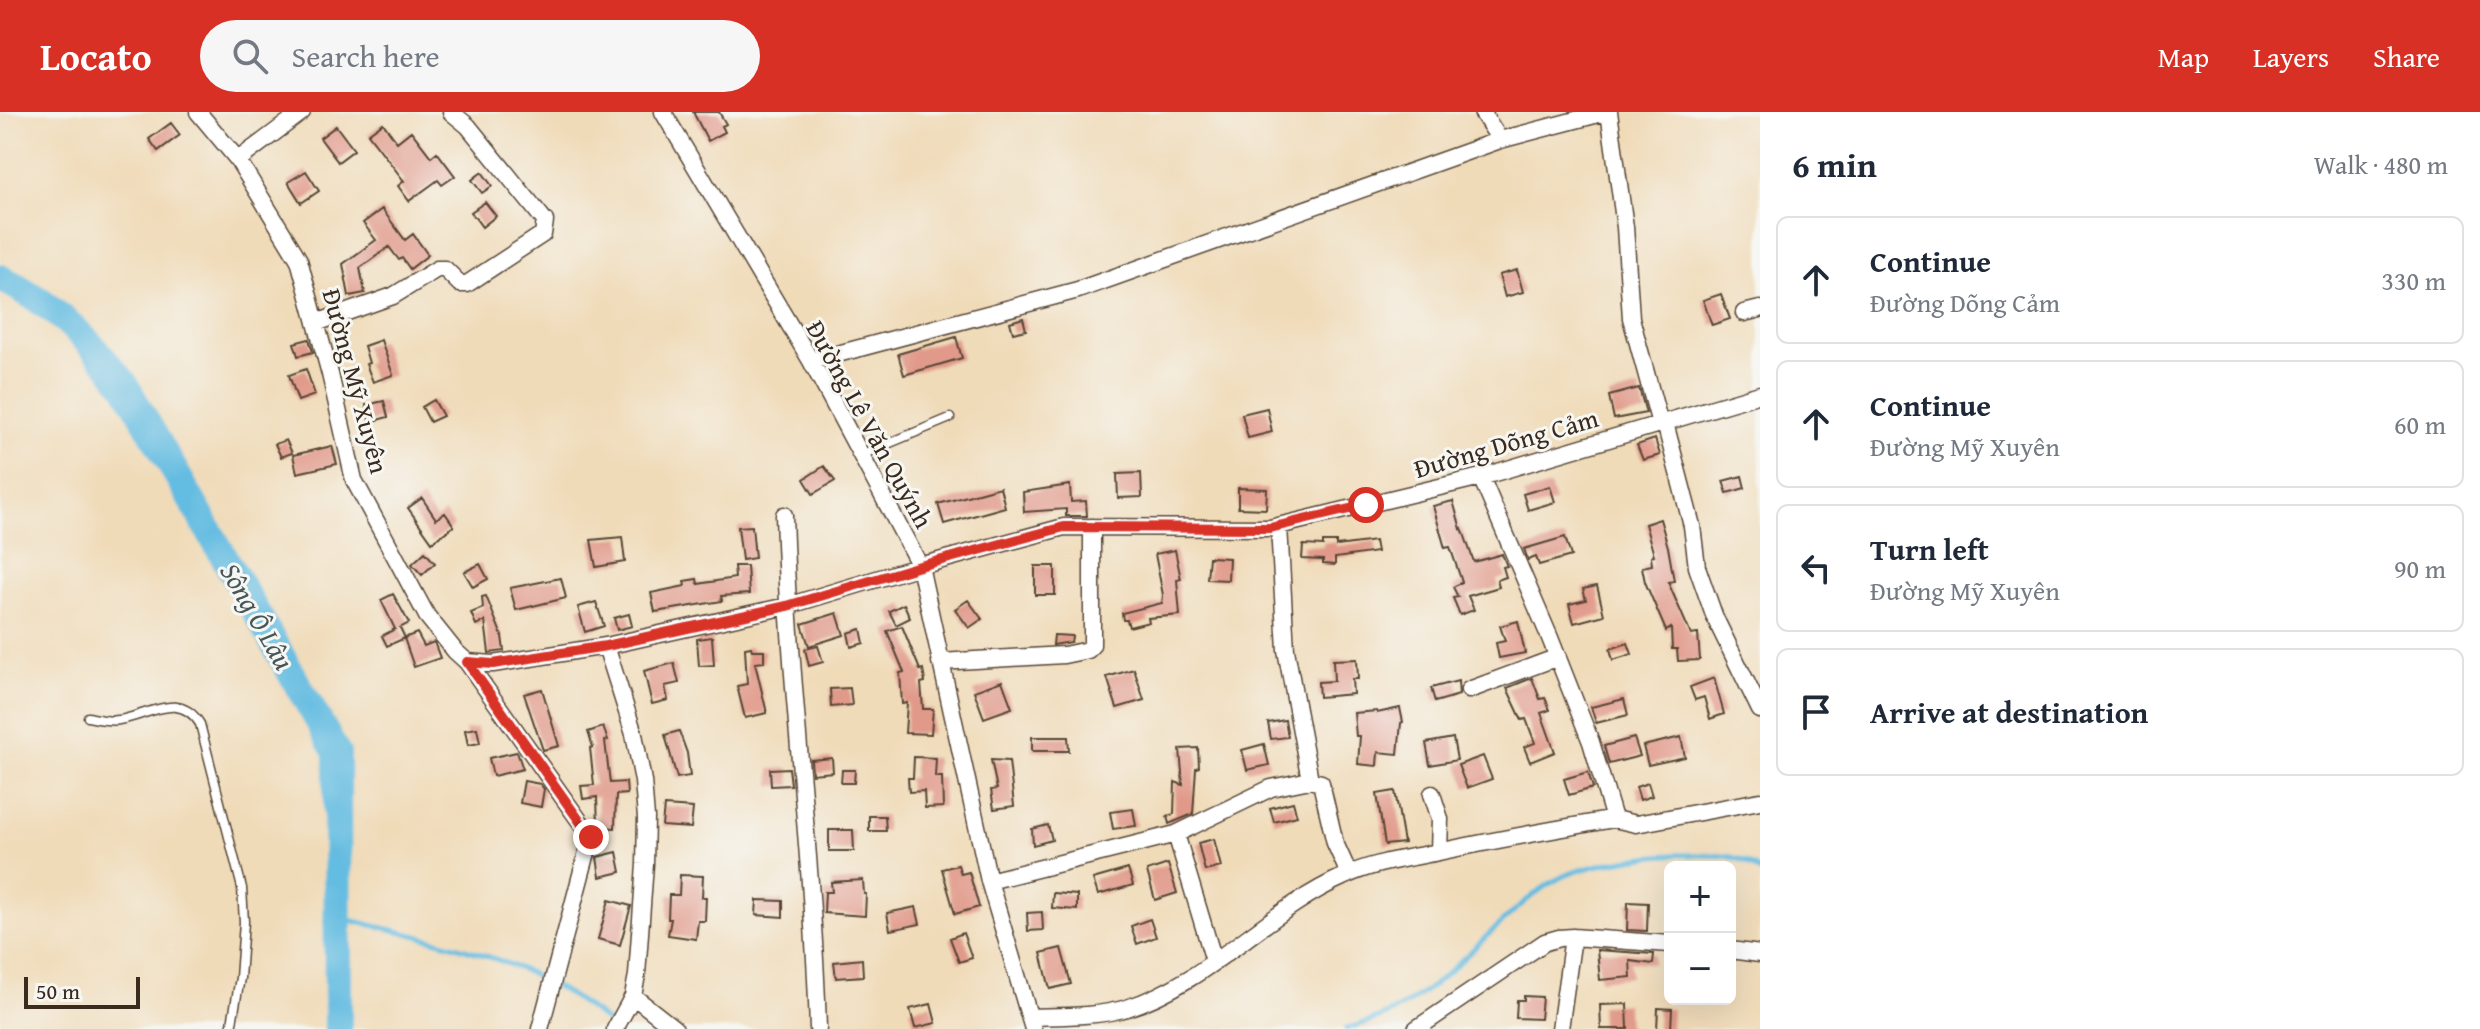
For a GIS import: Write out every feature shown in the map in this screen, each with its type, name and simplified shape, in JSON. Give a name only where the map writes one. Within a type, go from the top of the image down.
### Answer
[{"type":"street","name":"Đường Mỹ Xuyên","points":[[198,112],[238,160],[299,260],[354,480],[427,616],[467,662],[591,837],[540,1029]]},
{"type":"street","points":[[238,160],[302,112]]},
{"type":"street","points":[[316,323],[393,296],[437,269],[445,269],[460,284],[467,284],[543,234],[545,221],[468,126],[451,112]]},
{"type":"street","name":"Đường Lê Văn Quýnh","points":[[663,112],[811,361],[920,566],[989,881],[1031,1023]]},
{"type":"street","points":[[1482,112],[1500,140]]},
{"type":"street","points":[[811,361],[1078,290],[1500,140],[1608,112],[1625,227],[1631,318],[1692,526],[1697,567],[1715,618],[1760,710]]},
{"type":"street","name":"Đường Dõng Cảm","points":[[606,646],[787,606],[1064,527],[1270,528],[1481,477],[1760,394]]},
{"type":"street","points":[[1481,477],[1558,657],[1591,742],[1614,819]]},
{"type":"street","points":[[784,515],[787,606],[813,913],[818,1029]]},
{"type":"street","points":[[1279,526],[1286,650],[1310,780]]},
{"type":"street","points":[[940,662],[1064,655],[1088,650],[1092,645],[1092,527]]},
{"type":"street","points":[[467,662],[493,664],[606,646],[634,734],[644,794],[645,864],[637,975],[631,1000],[615,1029]]},
{"type":"street","points":[[1469,690],[1558,657]]},
{"type":"street","points":[[989,881],[1176,834],[1262,791],[1310,780],[1321,783],[1335,843],[1349,874]]},
{"type":"street","points":[[1432,794],[1440,819],[1439,852]]},
{"type":"street","points":[[1031,1023],[1125,1008],[1175,986],[1287,907],[1349,874],[1378,864],[1614,819],[1636,824],[1760,801]]},
{"type":"street","points":[[1176,834],[1214,961]]},
{"type":"street","points":[[1560,1029],[1573,937]]},
{"type":"street","points":[[1416,1029],[1535,947],[1559,938],[1664,944]]},
{"type":"street","points":[[1736,951],[1760,954]]},
{"type":"street","points":[[631,1000],[675,1029]]},
{"type":"lane","points":[[861,455],[950,418]]},
{"type":"lane","points":[[88,717],[115,721],[176,706],[194,714],[200,724],[242,888],[244,922],[240,978],[231,1029]]},
{"type":"building","points":[[693,112],[719,112],[726,124],[722,126],[725,132],[708,141]]},
{"type":"building","points":[[171,123],[180,135],[158,151],[149,139]]},
{"type":"building","points":[[383,123],[397,142],[411,131],[431,157],[437,152],[455,176],[442,185],[438,180],[409,201],[398,186],[404,181],[368,134]]},
{"type":"building","points":[[336,126],[354,150],[338,162],[320,138]]},
{"type":"building","points":[[306,171],[319,191],[301,203],[288,182]]},
{"type":"building","points":[[482,172],[492,186],[482,193],[472,180]]},
{"type":"building","points":[[485,202],[496,216],[482,227],[471,212]]},
{"type":"building","points":[[382,209],[405,240],[413,234],[428,255],[410,269],[389,247],[360,268],[365,293],[349,296],[343,264],[376,240],[363,223]]},
{"type":"building","points":[[1517,270],[1523,292],[1505,297],[1499,275]]},
{"type":"building","points":[[1721,294],[1730,319],[1712,325],[1703,300]]},
{"type":"building","points":[[1023,318],[1026,330],[1013,333],[1010,322]]},
{"type":"building","points":[[956,337],[962,358],[904,375],[898,354]]},
{"type":"building","points":[[309,339],[313,352],[298,356],[294,343]]},
{"type":"building","points":[[381,340],[393,375],[373,382],[366,364],[369,363],[364,346]]},
{"type":"building","points":[[306,369],[315,395],[298,401],[289,375]]},
{"type":"building","points":[[1639,388],[1646,413],[1614,419],[1609,396]]},
{"type":"building","points":[[434,400],[443,416],[430,422],[422,407]]},
{"type":"building","points":[[384,401],[388,417],[370,422],[366,405]]},
{"type":"building","points":[[1267,408],[1272,432],[1248,438],[1242,414]]},
{"type":"building","points":[[1655,439],[1660,455],[1643,460],[1637,445]]},
{"type":"building","points":[[286,440],[292,453],[281,457],[275,444]]},
{"type":"building","points":[[332,446],[337,464],[297,473],[293,455]]},
{"type":"building","points":[[824,466],[835,481],[813,494],[804,479]]},
{"type":"building","points":[[1141,473],[1142,497],[1118,498],[1117,474]]},
{"type":"building","points":[[1742,476],[1745,488],[1727,493],[1723,481]]},
{"type":"building","points":[[1070,485],[1071,502],[1086,501],[1087,516],[1066,516],[1066,509],[1024,512],[1023,492]]},
{"type":"building","points":[[1550,486],[1555,502],[1528,510],[1523,494]]},
{"type":"building","points":[[1000,487],[1005,507],[944,524],[938,504]]},
{"type":"building","points":[[1238,488],[1267,489],[1266,509],[1238,508]]},
{"type":"building","points":[[422,498],[436,519],[445,513],[454,526],[432,542],[408,508]]},
{"type":"building","points":[[1453,501],[1474,562],[1502,554],[1507,566],[1503,567],[1506,577],[1497,580],[1499,587],[1468,596],[1474,610],[1460,615],[1453,598],[1458,597],[1453,587],[1462,582],[1450,547],[1445,548],[1433,506]]},
{"type":"building","points":[[1660,519],[1674,581],[1668,582],[1691,635],[1698,634],[1700,660],[1678,661],[1677,649],[1672,649],[1671,628],[1666,631],[1645,582],[1642,567],[1652,565],[1651,556],[1654,555],[1645,524]]},
{"type":"building","points":[[752,526],[755,558],[742,560],[738,527]]},
{"type":"building","points":[[622,537],[625,562],[596,567],[591,540]]},
{"type":"building","points":[[1565,537],[1571,556],[1539,565],[1536,557],[1528,560],[1524,549]]},
{"type":"building","points":[[1375,541],[1377,552],[1335,558],[1335,565],[1323,564],[1323,560],[1302,559],[1303,545],[1323,546],[1323,542],[1336,542],[1336,546]]},
{"type":"building","points":[[1175,550],[1181,579],[1177,580],[1180,615],[1148,618],[1149,622],[1129,627],[1122,613],[1162,603],[1155,554]]},
{"type":"building","points":[[425,552],[435,563],[422,575],[412,564]]},
{"type":"building","points":[[1209,557],[1229,558],[1228,580],[1207,579]]},
{"type":"building","points":[[480,564],[488,579],[473,587],[464,572]]},
{"type":"building","points":[[734,566],[747,566],[749,594],[721,596],[722,601],[655,612],[651,593],[685,586],[684,581],[697,579],[698,584],[735,578]]},
{"type":"building","points":[[1035,566],[1055,566],[1055,595],[1035,595]]},
{"type":"building","points":[[561,578],[566,598],[516,610],[510,588]]},
{"type":"building","points":[[1597,586],[1604,615],[1574,623],[1569,604],[1586,600],[1583,589]]},
{"type":"building","points":[[393,594],[409,623],[400,628],[405,638],[387,646],[382,636],[395,629],[381,600]]},
{"type":"building","points":[[486,596],[502,636],[504,651],[489,653],[485,621],[476,625],[471,613],[483,608],[482,597]]},
{"type":"building","points":[[968,600],[982,619],[969,628],[955,609]]},
{"type":"building","points":[[596,602],[604,626],[585,632],[578,607]]},
{"type":"building","points":[[904,604],[910,618],[896,625],[889,611]]},
{"type":"building","points":[[837,613],[844,635],[809,646],[802,624]]},
{"type":"building","points":[[629,614],[632,626],[617,630],[614,618]]},
{"type":"building","points":[[1518,621],[1525,653],[1499,658],[1496,643],[1505,641],[1500,626]]},
{"type":"building","points":[[902,626],[920,670],[923,669],[923,709],[933,709],[931,734],[905,733],[907,703],[902,704],[900,673],[904,672],[887,631]]},
{"type":"building","points":[[861,629],[864,643],[851,647],[848,633]]},
{"type":"building","points":[[417,633],[424,646],[434,642],[440,658],[414,667],[404,638]]},
{"type":"building","points":[[1054,635],[1072,636],[1071,642],[1053,645]]},
{"type":"building","points":[[712,637],[714,665],[699,666],[697,639]]},
{"type":"building","points":[[1628,643],[1632,654],[1613,660],[1610,649]]},
{"type":"building","points":[[818,646],[823,662],[809,666],[805,649]]},
{"type":"building","points":[[751,647],[752,650],[764,650],[764,662],[755,663],[767,713],[745,718],[737,686],[747,684],[745,648]]},
{"type":"building","points":[[1357,659],[1358,679],[1352,679],[1353,694],[1319,697],[1318,682],[1334,681],[1333,660]]},
{"type":"building","points":[[674,663],[679,683],[665,686],[668,700],[652,704],[644,671]]},
{"type":"building","points":[[1134,669],[1144,700],[1117,708],[1107,677]]},
{"type":"building","points":[[1532,678],[1540,699],[1545,698],[1550,710],[1541,713],[1555,752],[1530,762],[1524,747],[1535,743],[1526,719],[1522,720],[1507,688]]},
{"type":"building","points":[[1714,678],[1724,714],[1710,719],[1704,697],[1695,700],[1690,687]]},
{"type":"building","points":[[1002,681],[1012,708],[984,718],[974,691]]},
{"type":"building","points":[[1458,681],[1459,695],[1435,702],[1431,688]]},
{"type":"building","points":[[850,688],[852,705],[831,707],[830,689]]},
{"type":"building","points":[[542,689],[559,746],[543,750],[524,694]]},
{"type":"building","points":[[1624,699],[1628,715],[1596,723],[1591,707]]},
{"type":"building","points":[[1400,708],[1403,722],[1398,754],[1378,752],[1377,766],[1358,764],[1360,736],[1356,736],[1354,713],[1377,713]]},
{"type":"building","points":[[1285,720],[1288,737],[1271,739],[1268,723]]},
{"type":"building","points":[[603,727],[608,740],[605,741],[610,783],[626,782],[627,794],[616,795],[615,828],[598,827],[597,797],[583,799],[581,786],[594,785],[590,748],[593,747],[588,732]]},
{"type":"building","points":[[477,728],[480,743],[468,745],[465,730]]},
{"type":"building","points":[[679,731],[687,753],[690,776],[677,778],[665,735]]},
{"type":"building","points":[[1032,737],[1068,737],[1069,751],[1032,751]]},
{"type":"building","points":[[1681,737],[1685,757],[1648,765],[1643,746]]},
{"type":"building","points":[[1453,738],[1457,760],[1430,765],[1426,743]]},
{"type":"building","points":[[1634,738],[1640,756],[1609,764],[1604,746]]},
{"type":"building","points":[[1264,744],[1269,765],[1247,770],[1242,750]]},
{"type":"building","points":[[1198,748],[1199,767],[1196,768],[1193,814],[1169,824],[1167,816],[1174,814],[1175,782],[1183,785],[1180,749]]},
{"type":"building","points":[[517,752],[523,769],[493,776],[489,758]]},
{"type":"building","points":[[1483,756],[1492,779],[1467,788],[1458,765]]},
{"type":"building","points":[[914,757],[936,758],[935,777],[942,777],[943,807],[925,808],[924,791],[909,792],[908,778],[913,778]]},
{"type":"building","points":[[832,758],[833,772],[812,774],[811,760]]},
{"type":"building","points":[[991,760],[1009,761],[1014,806],[994,809],[991,790],[997,789]]},
{"type":"building","points":[[789,768],[791,785],[771,786],[770,769]]},
{"type":"building","points":[[842,770],[855,770],[854,783],[841,783]]},
{"type":"building","points":[[1588,772],[1593,788],[1569,795],[1564,779]]},
{"type":"building","points":[[524,781],[540,784],[544,789],[541,807],[520,803]]},
{"type":"building","points":[[1648,783],[1652,796],[1640,800],[1636,787]]},
{"type":"building","points":[[1395,791],[1404,843],[1385,845],[1377,794]]},
{"type":"building","points":[[1293,802],[1297,816],[1274,822],[1270,808]]},
{"type":"building","points":[[664,806],[693,808],[691,828],[662,826]]},
{"type":"building","points":[[1133,809],[1136,826],[1113,829],[1110,812]]},
{"type":"building","points":[[869,816],[885,816],[886,831],[869,831]]},
{"type":"building","points":[[1048,825],[1052,840],[1033,845],[1032,829]]},
{"type":"building","points":[[829,830],[853,830],[854,851],[829,851]]},
{"type":"building","points":[[1214,839],[1221,867],[1205,871],[1198,843]]},
{"type":"building","points":[[617,852],[621,872],[600,877],[597,857]]},
{"type":"building","points":[[1168,864],[1177,893],[1155,900],[1147,871]]},
{"type":"building","points":[[958,865],[961,874],[969,872],[979,907],[955,914],[942,869]]},
{"type":"building","points":[[1128,869],[1133,885],[1098,895],[1093,879]]},
{"type":"building","points":[[680,875],[703,876],[705,921],[698,921],[696,939],[668,935],[671,919],[668,919],[669,895],[679,895]]},
{"type":"building","points":[[863,880],[865,916],[824,913],[825,892],[832,892],[831,882]]},
{"type":"building","points":[[1053,893],[1077,895],[1077,910],[1052,908]]},
{"type":"building","points":[[609,900],[631,906],[620,945],[598,939]]},
{"type":"building","points":[[757,900],[783,901],[783,917],[756,915]]},
{"type":"building","points":[[1628,902],[1648,903],[1647,931],[1627,930]]},
{"type":"building","points":[[916,907],[920,924],[890,930],[887,913]]},
{"type":"building","points":[[1042,912],[1043,930],[1028,931],[1027,913]]},
{"type":"building","points":[[1150,919],[1156,937],[1137,944],[1131,926]]},
{"type":"building","points":[[963,933],[972,958],[959,962],[950,938]]},
{"type":"building","points":[[1061,948],[1071,984],[1050,989],[1041,953]]},
{"type":"building","points":[[1597,950],[1654,954],[1653,964],[1630,961],[1631,977],[1600,980]]},
{"type":"building","points":[[862,959],[863,976],[836,978],[834,962]]},
{"type":"building","points":[[1524,996],[1542,997],[1540,1019],[1516,1018],[1517,1000],[1524,1000]]},
{"type":"building","points":[[931,1004],[936,1023],[915,1028],[910,1009]]},
{"type":"building","points":[[1627,1004],[1628,1029],[1601,1029],[1600,1005]]},
{"type":"building","points":[[1658,1008],[1672,1009],[1671,1029],[1657,1029]]},
{"type":"waterway","name":"Sông Ô Lâu","points":[[0,278],[53,310],[97,351],[124,383],[337,753],[338,1029]]},
{"type":"waterway","points":[[1346,1029],[1381,1017],[1413,1000],[1453,968],[1509,915],[1562,877],[1617,861],[1675,855],[1728,856],[1745,861],[1760,872]]},
{"type":"waterway","points":[[337,917],[496,959],[555,986],[613,1026]]},
{"type":"route","points":[[591,837],[467,662],[493,664],[606,646],[787,606],[1064,527],[1270,528],[1366,505]]}]
